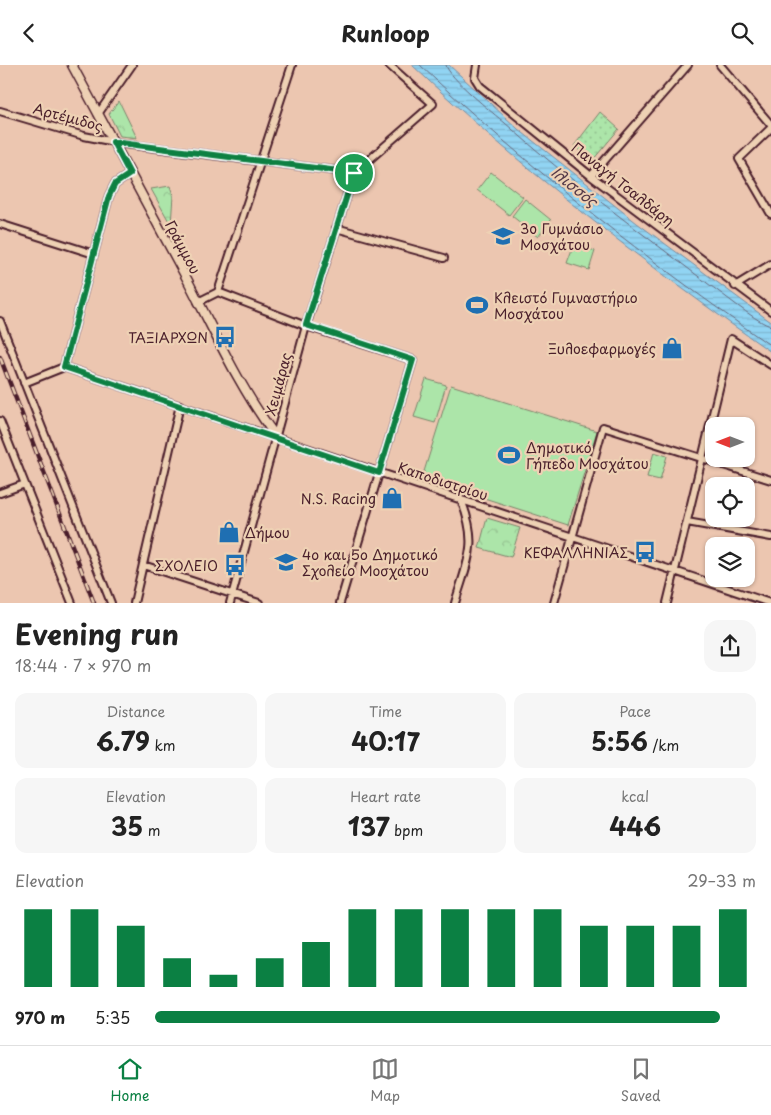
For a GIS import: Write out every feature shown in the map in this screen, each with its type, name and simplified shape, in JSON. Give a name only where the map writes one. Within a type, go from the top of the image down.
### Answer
[{"type":"street","name":"Γράμμου","points":[[72,65],[198,302],[248,393],[276,438]]},
{"type":"street","points":[[98,114],[132,65]]},
{"type":"street","points":[[218,293],[292,65]]},
{"type":"street","points":[[354,173],[433,103],[389,65]]},
{"type":"street","name":"Παναγή Τσαλδάρη","points":[[477,65],[475,78],[480,86],[591,176],[735,286],[771,311]]},
{"type":"street","points":[[591,176],[688,65]]},
{"type":"street","points":[[720,65],[771,127],[740,159],[771,214]]},
{"type":"street","name":"Αρτέμιδος","points":[[0,111],[84,136],[113,142],[354,173]]},
{"type":"street","name":"Χειμάρας","points":[[230,603],[306,325],[354,173]]},
{"type":"street","points":[[24,383],[64,367],[112,190],[119,181],[130,174]]},
{"type":"street","points":[[0,224],[94,254]]},
{"type":"street","points":[[336,228],[444,258]]},
{"type":"street","points":[[735,286],[771,264]]},
{"type":"street","points":[[198,302],[218,293],[306,325],[413,360],[340,603]]},
{"type":"street","points":[[0,321],[111,603]]},
{"type":"street","points":[[667,603],[731,339],[771,365]]},
{"type":"street","name":"Καποδιστρίου","points":[[64,367],[770,603]]},
{"type":"street","points":[[134,603],[180,405]]},
{"type":"street","points":[[0,421],[72,603]]},
{"type":"street","points":[[554,603],[604,427],[771,480]]},
{"type":"street","points":[[0,493],[25,484]]},
{"type":"street","points":[[455,603],[471,548],[471,524],[461,500]]},
{"type":"street","points":[[687,522],[771,537]]},
{"type":"street","points":[[143,565],[259,603]]},
{"type":"green space","points":[[119,101],[137,138],[120,136],[109,114]]},
{"type":"green space","points":[[600,112],[619,129],[592,161],[574,146]]},
{"type":"green space","points":[[491,172],[523,197],[509,215],[477,190]]},
{"type":"green space","points":[[170,186],[173,195],[171,225],[151,189]]},
{"type":"green space","points":[[525,199],[551,220],[538,237],[512,216]]},
{"type":"green space","points":[[574,244],[595,251],[589,270],[567,263]]},
{"type":"green space","points":[[426,379],[446,385],[435,423],[414,417]]},
{"type":"green space","name":"Δημοτικό Γήπεδο Μοσχάτου","points":[[451,385],[597,431],[568,525],[422,478]]},
{"type":"green space","points":[[654,452],[667,456],[660,480],[647,477]]},
{"type":"green space","points":[[487,518],[520,528],[511,557],[479,548]]},
{"type":"water","name":"Ιλισσός","points":[[412,65],[449,65],[518,129],[637,223],[771,322],[771,352],[632,251],[586,215],[497,142]]},
{"type":"railway","points":[[0,357],[94,603]]},
{"type":"place","name":"3o Γυμνάσιο Μοσχάτου","points":[[503,236]]},
{"type":"place","name":"Κλειστό Γυμναστήριο Μοσχάτου","points":[[477,305]]},
{"type":"place","name":"ΤΑΞΙΑΡΧΩΝ","points":[[225,337]]},
{"type":"place","name":"Ξυλοεφαρμογές","points":[[672,348]]},
{"type":"place","name":"Δημοτικό Γήπεδο Μοσχάτου","points":[[509,455]]},
{"type":"place","name":"N.S. Racing","points":[[392,498]]},
{"type":"place","name":"Δήμου","points":[[229,532]]},
{"type":"place","name":"ΚΕΦΑΛΛΗΝΙΑΣ","points":[[645,552]]},
{"type":"place","name":"4ο και 5ο Δημοτικό Σχολείο Μοσχάτου","points":[[286,562]]},
{"type":"place","name":"ΣΧΟΛΕΙΟ","points":[[235,565]]},
{"type":"route","points":[[113,142],[354,173],[306,325],[413,360],[379,473],[64,367],[109,196],[115,184],[130,174],[113,142]]}]
